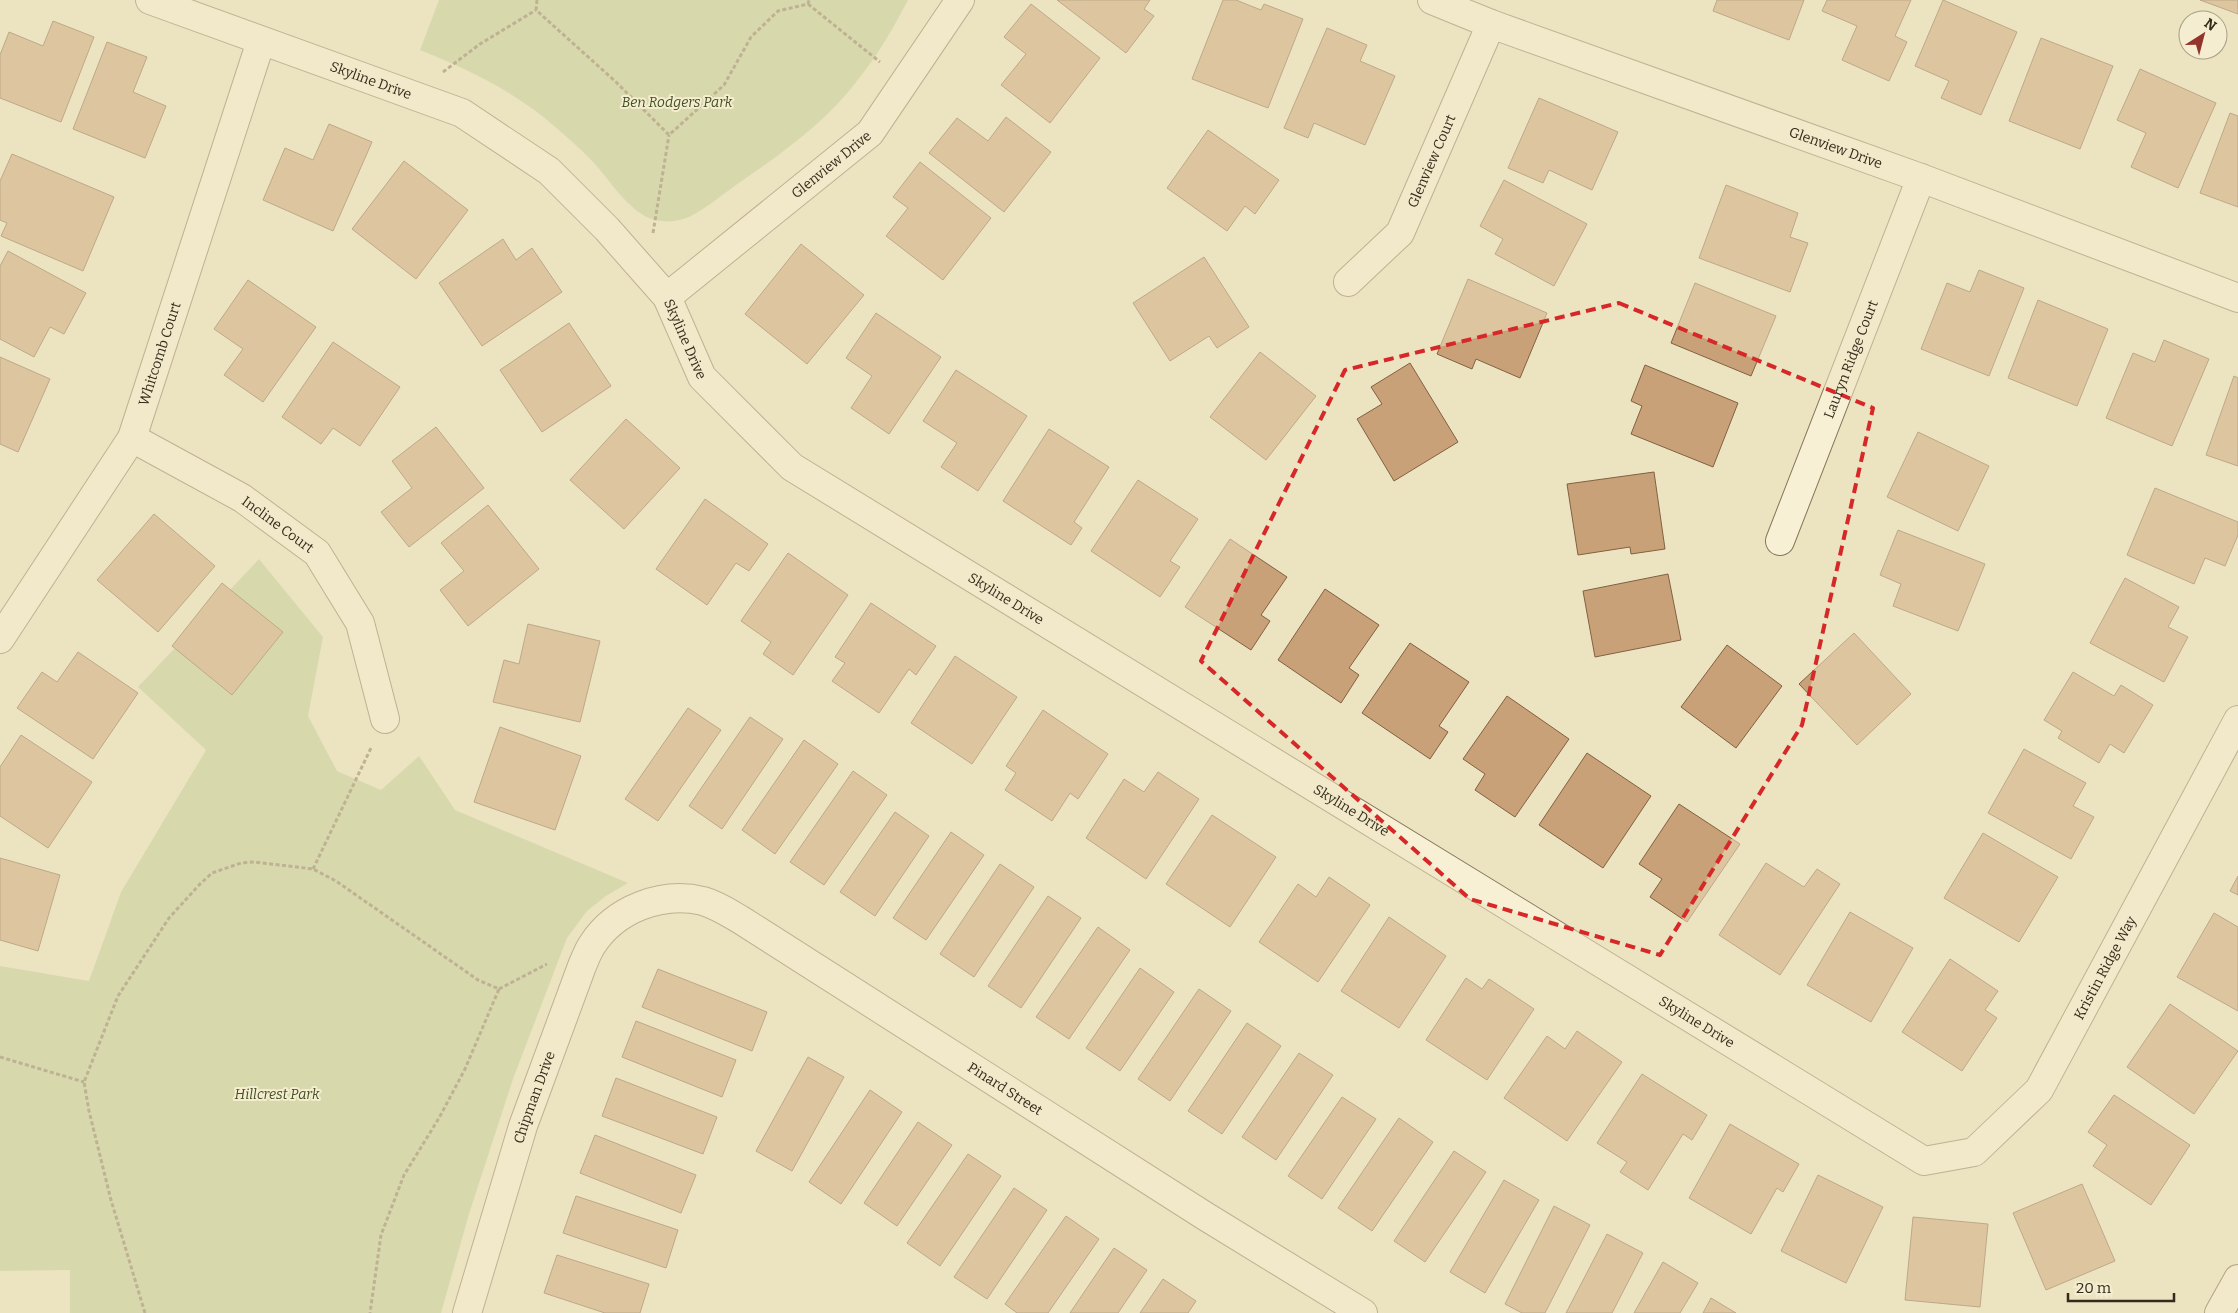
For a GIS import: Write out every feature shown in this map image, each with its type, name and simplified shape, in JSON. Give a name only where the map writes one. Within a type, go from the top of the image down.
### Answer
[{"type":"street","name":"Skyline Drive","points":[[150,0],[462,113],[549,171],[607,229],[667,297],[702,377],[792,467],[1924,1161]]},
{"type":"street","name":"Glenview Drive","points":[[667,297],[870,133],[960,0]]},
{"type":"street","name":"Glenview Drive","points":[[1432,0],[1491,24],[1921,178],[2238,298]]},
{"type":"street","name":"Glenview Court","points":[[1348,282],[1400,234],[1491,24]]},
{"type":"street","name":"Whitcomb Court","points":[[0,639],[132,438],[261,41]]},
{"type":"street","name":"Lauryn Ridge Court","points":[[1780,542],[1921,178]]},
{"type":"street","name":"Incline Court","points":[[132,438],[242,498],[317,553],[360,623],[385,719]]},
{"type":"street","name":"Kristin Ridge Way","points":[[1924,1161],[1974,1152],[2039,1090],[2238,720]]},
{"type":"street","name":"Pinard Street","points":[[640,906],[660,900],[684,898],[704,902],[723,909],[1205,1216],[1363,1313]]},
{"type":"street","name":"Chipman Drive","points":[[467,1313],[523,1126],[582,966],[592,946],[602,932],[618,917],[640,906]]},
{"type":"street","points":[[2219,1313],[2238,1279]]},
{"type":"path","points":[[536,10],[537,0]]},
{"type":"path","points":[[646,274],[669,135],[724,85],[751,37],[778,12],[809,2],[904,82]]},
{"type":"path","points":[[412,96],[480,44],[536,10]]},
{"type":"path","points":[[536,10],[616,82],[669,135]]},
{"type":"path","points":[[313,869],[385,719]]},
{"type":"path","points":[[145,1313],[111,1200],[89,1111],[84,1082],[118,996],[169,918],[200,884],[212,873],[241,863],[254,862],[313,869],[336,881],[478,980],[498,989]]},
{"type":"path","points":[[370,1313],[381,1235],[404,1175],[439,1118],[465,1069],[498,989],[550,963]]},
{"type":"path","points":[[0,1057],[84,1082]]},
{"type":"highlighted area","points":[[1619,303],[1873,408],[1802,725],[1660,955],[1470,899],[1201,661],[1345,370]]},
{"type":"green space","name":"Ben Rodgers Park","points":[[439,0],[908,0],[886,40],[867,68],[847,93],[818,123],[786,149],[701,210],[684,219],[666,221],[652,219],[635,210],[584,152],[523,102],[473,73],[420,50]]},
{"type":"green space","name":"Hillcrest Park","points":[[259,559],[323,637],[308,716],[337,771],[381,790],[419,756],[455,810],[628,883],[606,896],[587,911],[567,938],[513,1079],[469,1214],[441,1313],[70,1313],[70,1270],[0,1271],[0,966],[89,981],[121,892],[206,750],[138,687]]},
{"type":"building","points":[[1057,0],[1150,0],[1144,9],[1154,16],[1126,53]]},
{"type":"building","points":[[1223,0],[1236,0],[1261,10],[1264,4],[1303,19],[1268,108],[1192,79]]},
{"type":"building","points":[[1717,0],[1804,0],[1789,40],[1713,11]]},
{"type":"building","points":[[1827,0],[1911,0],[1895,36],[1907,42],[1889,81],[1842,60],[1857,26],[1822,11]]},
{"type":"building","points":[[1943,0],[2017,32],[1981,115],[1941,98],[1949,81],[1915,66]]},
{"type":"building","points":[[2200,0],[2238,0],[2238,14]]},
{"type":"building","points":[[1031,4],[1100,58],[1050,123],[1001,85],[1026,54],[1004,37]]},
{"type":"building","points":[[53,21],[94,37],[61,122],[0,98],[0,55],[9,32],[43,46]]},
{"type":"building","points":[[1327,28],[1367,45],[1360,61],[1395,76],[1365,145],[1314,123],[1308,138],[1284,128]]},
{"type":"building","points":[[2041,38],[2113,66],[2080,149],[2009,121]]},
{"type":"building","points":[[107,42],[147,57],[133,92],[166,106],[145,158],[73,129]]},
{"type":"building","points":[[2140,69],[2216,103],[2178,188],[2131,167],[2146,133],[2117,120]]},
{"type":"building","points":[[1539,98],[1618,132],[1592,190],[1549,170],[1543,183],[1508,168]]},
{"type":"building","points":[[2230,113],[2238,116],[2238,207],[2200,193]]},
{"type":"building","points":[[1006,117],[1051,152],[1004,212],[929,153],[957,118],[988,141]]},
{"type":"building","points":[[329,124],[372,142],[333,231],[263,200],[285,148],[313,160]]},
{"type":"building","points":[[1208,130],[1279,180],[1255,214],[1245,206],[1227,231],[1167,188]]},
{"type":"building","points":[[12,154],[114,197],[83,271],[1,236],[7,223],[0,220],[0,181]]},
{"type":"building","points":[[404,161],[468,210],[416,279],[352,229]]},
{"type":"building","points":[[920,162],[991,218],[943,280],[886,236],[908,208],[893,197]]},
{"type":"building","points":[[1504,180],[1587,224],[1554,286],[1495,254],[1503,239],[1480,226]]},
{"type":"building","points":[[1726,185],[1798,213],[1790,237],[1808,243],[1790,292],[1699,258]]},
{"type":"building","points":[[503,239],[516,260],[532,248],[562,292],[482,346],[439,283]]},
{"type":"building","points":[[801,244],[864,295],[807,364],[745,314]]},
{"type":"building","points":[[8,251],[86,293],[64,334],[50,327],[34,357],[0,339],[0,266]]},
{"type":"building","points":[[1204,257],[1249,327],[1217,348],[1209,336],[1170,361],[1133,303]]},
{"type":"building","points":[[1979,270],[2024,288],[1989,376],[1921,349],[1947,283],[1970,292]]},
{"type":"building","points":[[1468,279],[1547,313],[1520,378],[1476,359],[1472,369],[1437,354]]},
{"type":"building","points":[[248,280],[316,327],[263,402],[224,375],[243,349],[214,329]]},
{"type":"building","points":[[1695,283],[1776,316],[1751,376],[1671,343]]},
{"type":"building","points":[[2038,300],[2108,329],[2077,406],[2008,378]]},
{"type":"building","points":[[876,313],[941,357],[889,434],[851,408],[872,376],[846,358]]},
{"type":"building","points":[[569,323],[611,386],[542,432],[500,370]]},
{"type":"building","points":[[2164,340],[2209,359],[2172,446],[2106,418],[2133,353],[2155,362]]},
{"type":"building","points":[[333,342],[400,387],[360,446],[333,428],[321,444],[282,417]]},
{"type":"building","points":[[1260,352],[1316,396],[1266,460],[1210,417]]},
{"type":"building","points":[[0,357],[50,379],[18,452],[0,444]]},
{"type":"building","points":[[1410,363],[1458,442],[1394,481],[1357,419],[1382,404],[1371,387]]},
{"type":"building","points":[[1645,365],[1738,403],[1713,467],[1631,434],[1642,406],[1631,401]]},
{"type":"building","points":[[956,370],[1027,416],[978,491],[941,467],[957,443],[923,421]]},
{"type":"building","points":[[2234,376],[2238,378],[2238,466],[2206,455]]},
{"type":"building","points":[[626,419],[680,468],[624,529],[570,480]]},
{"type":"building","points":[[436,427],[484,488],[409,547],[381,512],[412,488],[392,461]]},
{"type":"building","points":[[1049,429],[1109,467],[1074,522],[1082,528],[1071,545],[1003,501]]},
{"type":"building","points":[[1918,432],[1989,466],[1958,531],[1887,497]]},
{"type":"building","points":[[1654,472],[1665,549],[1631,554],[1630,547],[1578,555],[1567,484]]},
{"type":"building","points":[[1138,480],[1198,519],[1170,561],[1180,567],[1160,597],[1091,551]]},
{"type":"building","points":[[2155,488],[2238,522],[2238,535],[2225,566],[2205,558],[2194,584],[2127,555]]},
{"type":"building","points":[[705,499],[768,544],[749,571],[736,563],[707,605],[656,569]]},
{"type":"building","points":[[488,505],[539,569],[468,626],[440,590],[464,571],[441,543]]},
{"type":"building","points":[[154,514],[215,566],[158,632],[97,580]]},
{"type":"building","points":[[1898,530],[1985,564],[1958,631],[1893,606],[1901,584],[1880,575]]},
{"type":"building","points":[[1230,539],[1287,577],[1261,615],[1270,621],[1251,650],[1185,607]]},
{"type":"building","points":[[788,553],[848,595],[793,675],[763,654],[771,642],[741,621]]},
{"type":"building","points":[[1668,574],[1681,640],[1595,657],[1583,591]]},
{"type":"building","points":[[2125,578],[2179,607],[2168,627],[2188,637],[2164,682],[2090,643]]},
{"type":"building","points":[[222,583],[283,632],[232,695],[172,646]]},
{"type":"building","points":[[1325,589],[1379,625],[1349,668],[1359,675],[1341,703],[1278,660]]},
{"type":"building","points":[[871,603],[936,646],[916,675],[909,669],[879,713],[832,681],[845,663],[835,657]]},
{"type":"building","points":[[528,624],[600,641],[580,722],[493,702],[504,660],[519,664]]},
{"type":"building","points":[[1854,633],[1911,694],[1857,745],[1799,684]]},
{"type":"building","points":[[1410,643],[1469,682],[1439,726],[1448,732],[1430,759],[1362,713]]},
{"type":"building","points":[[1727,645],[1782,686],[1736,748],[1681,707]]},
{"type":"building","points":[[78,652],[138,693],[93,759],[17,708],[42,672],[57,682]]},
{"type":"building","points":[[955,656],[1017,697],[972,764],[911,723]]},
{"type":"building","points":[[2073,672],[2114,696],[2121,685],[2153,705],[2124,753],[2110,744],[2099,763],[2058,738],[2062,731],[2044,720]]},
{"type":"building","points":[[1507,696],[1569,739],[1515,817],[1475,790],[1485,774],[1463,759]]},
{"type":"building","points":[[688,708],[721,730],[658,821],[625,799]]},
{"type":"building","points":[[1043,710],[1108,754],[1078,799],[1070,793],[1052,821],[1005,790],[1016,773],[1006,766]]},
{"type":"building","points":[[750,717],[783,739],[722,829],[689,806]]},
{"type":"building","points":[[500,727],[581,756],[555,830],[474,802]]},
{"type":"building","points":[[21,735],[92,782],[48,848],[0,816],[0,767]]},
{"type":"building","points":[[804,740],[838,764],[775,854],[742,830]]},
{"type":"building","points":[[2024,749],[2086,783],[2073,806],[2094,817],[2071,859],[1988,813]]},
{"type":"building","points":[[1587,753],[1651,796],[1603,868],[1539,825]]},
{"type":"building","points":[[853,771],[887,795],[824,885],[790,862]]},
{"type":"building","points":[[1158,772],[1199,799],[1146,879],[1086,838],[1124,779],[1144,792]]},
{"type":"building","points":[[1679,804],[1740,844],[1687,922],[1650,897],[1662,879],[1639,864]]},
{"type":"building","points":[[895,812],[929,836],[875,916],[840,892]]},
{"type":"building","points":[[1212,815],[1276,857],[1230,927],[1166,884]]},
{"type":"building","points":[[951,832],[984,855],[926,940],[893,918]]},
{"type":"building","points":[[1983,833],[2058,877],[2019,942],[1944,898]]},
{"type":"building","points":[[0,858],[60,875],[38,951],[0,940]]},
{"type":"building","points":[[1766,863],[1804,887],[1817,869],[1840,884],[1780,975],[1719,935]]},
{"type":"building","points":[[1000,864],[1034,887],[974,977],[940,954]]},
{"type":"building","points":[[2238,876],[2238,895],[2230,891]]},
{"type":"building","points":[[1329,877],[1370,905],[1318,982],[1259,942],[1298,884],[1316,897]]},
{"type":"building","points":[[1048,896],[1081,918],[1021,1008],[988,986]]},
{"type":"building","points":[[1850,912],[1913,948],[1871,1022],[1807,985]]},
{"type":"building","points":[[2214,913],[2238,927],[2238,1011],[2177,977]]},
{"type":"building","points":[[1389,917],[1446,956],[1399,1028],[1341,991]]},
{"type":"building","points":[[1098,927],[1130,950],[1069,1039],[1036,1017]]},
{"type":"building","points":[[1950,959],[1998,991],[1985,1010],[1997,1018],[1962,1071],[1902,1032]]},
{"type":"building","points":[[1140,968],[1174,992],[1120,1071],[1086,1048]]},
{"type":"building","points":[[658,969],[767,1012],[752,1051],[642,1007]]},
{"type":"building","points":[[1466,978],[1482,989],[1489,979],[1534,1009],[1487,1080],[1426,1040]]},
{"type":"building","points":[[1199,989],[1231,1011],[1170,1101],[1138,1079]]},
{"type":"building","points":[[2170,1004],[2238,1051],[2194,1114],[2127,1067]]},
{"type":"building","points":[[636,1021],[736,1060],[722,1097],[622,1057]]},
{"type":"building","points":[[1247,1023],[1281,1046],[1222,1134],[1188,1111]]},
{"type":"building","points":[[1577,1031],[1622,1062],[1567,1141],[1504,1098],[1547,1036],[1565,1049]]},
{"type":"building","points":[[1299,1053],[1333,1075],[1276,1160],[1242,1137]]},
{"type":"building","points":[[808,1057],[844,1077],[792,1171],[756,1151]]},
{"type":"building","points":[[1642,1074],[1707,1115],[1692,1140],[1683,1134],[1648,1190],[1620,1172],[1627,1162],[1597,1143]]},
{"type":"building","points":[[616,1078],[717,1117],[703,1154],[602,1116]]},
{"type":"building","points":[[870,1090],[902,1112],[841,1204],[809,1182]]},
{"type":"building","points":[[2114,1095],[2190,1145],[2151,1205],[2093,1166],[2107,1145],[2088,1132]]},
{"type":"building","points":[[1342,1097],[1376,1119],[1322,1199],[1288,1176]]},
{"type":"building","points":[[1399,1118],[1433,1142],[1372,1231],[1338,1208]]},
{"type":"building","points":[[918,1122],[952,1145],[897,1226],[864,1203]]},
{"type":"building","points":[[1730,1124],[1799,1164],[1783,1192],[1777,1188],[1751,1234],[1689,1198]]},
{"type":"building","points":[[595,1135],[696,1175],[681,1213],[580,1173]]},
{"type":"building","points":[[1454,1151],[1486,1172],[1425,1262],[1394,1241]]},
{"type":"building","points":[[968,1154],[1001,1176],[940,1266],[907,1243]]},
{"type":"building","points":[[1818,1175],[1883,1207],[1846,1283],[1781,1251]]},
{"type":"building","points":[[1504,1180],[1539,1200],[1485,1293],[1450,1272]]},
{"type":"building","points":[[2082,1184],[2115,1261],[2046,1290],[2013,1213]]},
{"type":"building","points":[[1014,1188],[1047,1210],[987,1299],[954,1277]]},
{"type":"building","points":[[576,1196],[678,1230],[666,1268],[563,1233]]},
{"type":"building","points":[[1554,1206],[1590,1225],[1545,1313],[1522,1313],[1505,1304]]},
{"type":"building","points":[[1066,1216],[1099,1239],[1048,1313],[1017,1313],[1005,1304]]},
{"type":"building","points":[[1913,1217],[1988,1224],[1980,1307],[1905,1300]]},
{"type":"building","points":[[1607,1234],[1643,1253],[1612,1313],[1566,1313]]},
{"type":"building","points":[[1114,1248],[1147,1270],[1118,1313],[1070,1313]]},
{"type":"building","points":[[557,1255],[649,1284],[640,1313],[605,1313],[544,1293]]},
{"type":"building","points":[[1663,1262],[1698,1283],[1680,1313],[1634,1313]]},
{"type":"building","points":[[1163,1279],[1196,1301],[1188,1313],[1140,1313]]},
{"type":"building","points":[[1711,1298],[1736,1313],[1703,1313]]}]
